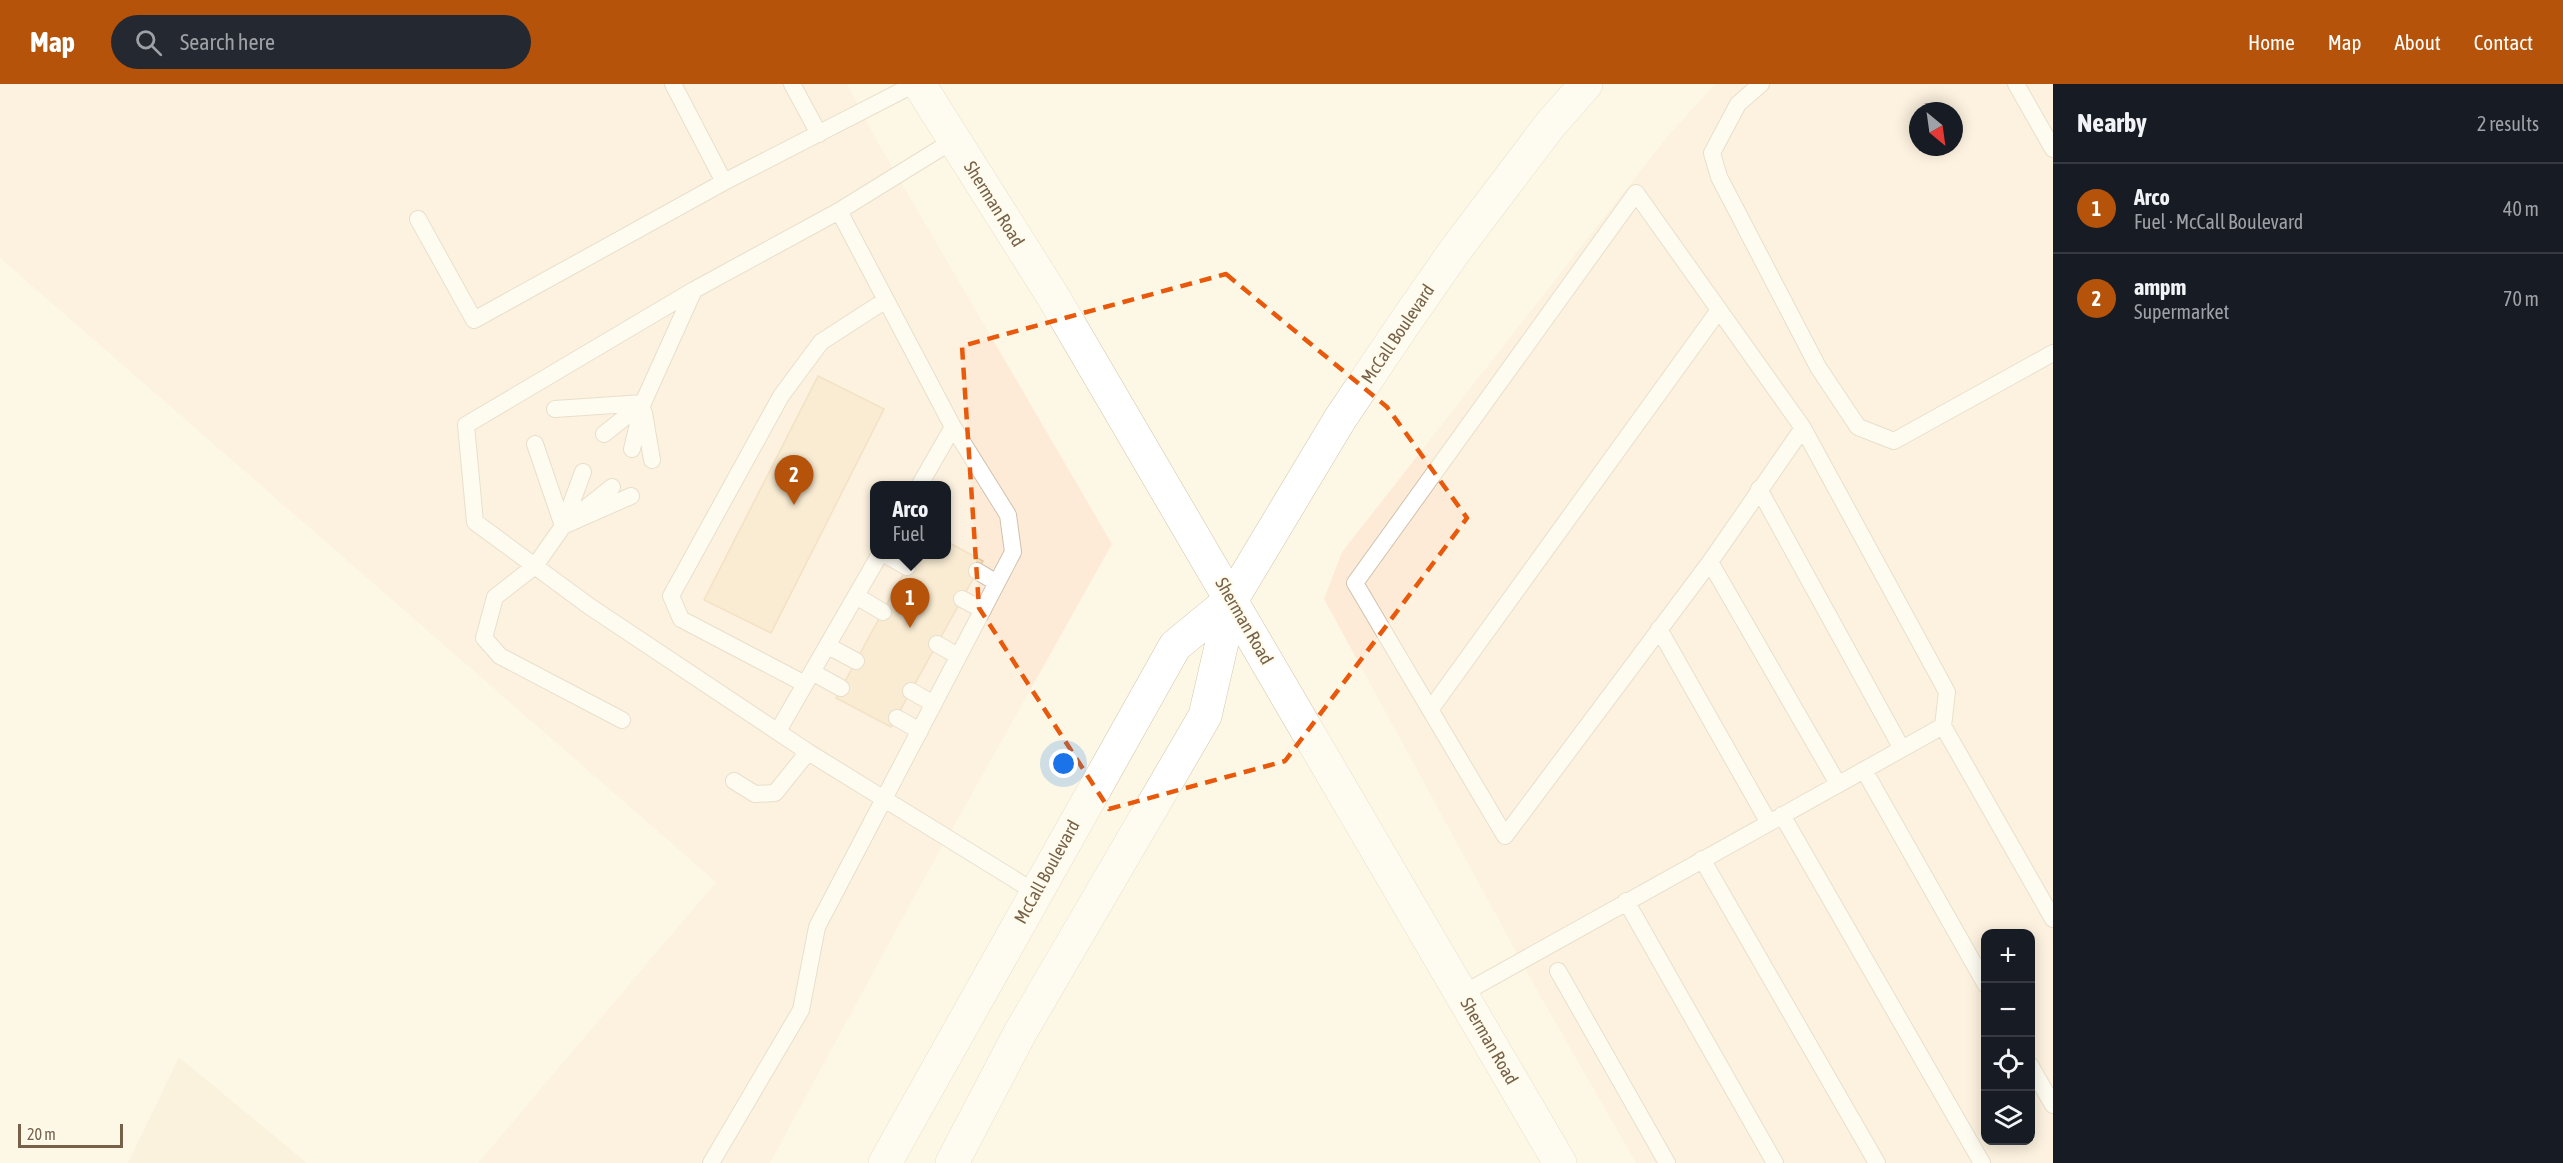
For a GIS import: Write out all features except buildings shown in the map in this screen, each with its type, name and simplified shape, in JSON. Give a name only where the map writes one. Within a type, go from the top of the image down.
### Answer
[{"type":"main road","name":"Sherman Road","points":[[917,84],[1054,298],[1560,1163]]},
{"type":"main road","name":"McCall Boulevard","points":[[952,1163],[1020,1033],[1205,716],[1232,599],[1340,419],[1430,286],[1550,125],[1586,84]]},
{"type":"main road","name":"McCall Boulevard","points":[[885,1163],[1175,646],[1232,599]]},
{"type":"lane","points":[[673,84],[724,182]]},
{"type":"lane","points":[[792,84],[819,134]]},
{"type":"lane","points":[[418,219],[474,320],[724,182],[917,84]]},
{"type":"lane","points":[[1761,84],[1738,104],[1712,153],[1719,177],[1818,366],[1858,427],[1894,441],[2053,353]]},
{"type":"lane","points":[[2016,84],[2053,149]]},
{"type":"lane","points":[[954,140],[840,211],[694,290],[466,425],[475,522],[589,606],[808,752],[1035,892]]},
{"type":"lane","points":[[1803,428],[1710,562],[1505,836],[1355,583],[1635,194],[1803,428],[1947,692],[1943,726],[2053,919]]},
{"type":"lane","points":[[711,1163],[801,1010],[817,927],[1013,552],[1008,515],[953,427],[840,211]]},
{"type":"lane","points":[[632,449],[643,403],[694,290]]},
{"type":"lane","points":[[841,688],[809,678],[681,619],[671,596],[781,396],[821,342],[886,300]]},
{"type":"lane","points":[[1430,710],[1719,310]]},
{"type":"lane","points":[[555,409],[643,403]]},
{"type":"lane","points":[[572,418],[643,403]]},
{"type":"lane","points":[[604,434],[643,403]]},
{"type":"lane","points":[[643,403],[652,460]]},
{"type":"lane","points":[[922,481],[953,427]]},
{"type":"lane","points":[[534,444],[563,526]]},
{"type":"lane","points":[[551,454],[563,526]]},
{"type":"lane","points":[[583,472],[563,526],[535,566],[495,597],[483,638],[500,656],[622,720]]},
{"type":"lane","points":[[563,526],[612,487]]},
{"type":"lane","points":[[1759,489],[1902,749]]},
{"type":"lane","points":[[563,526],[631,496]]},
{"type":"lane","points":[[778,731],[879,559]]},
{"type":"lane","points":[[890,559],[907,567]]},
{"type":"lane","points":[[1710,562],[1838,784]]},
{"type":"lane","points":[[977,571],[997,583]]},
{"type":"lane","points":[[856,596],[883,612]]},
{"type":"lane","points":[[962,599],[983,610]]},
{"type":"lane","points":[[1659,629],[1982,1163]]},
{"type":"lane","points":[[937,644],[958,656]]},
{"type":"lane","points":[[828,646],[856,662]]},
{"type":"lane","points":[[911,691],[934,704]]},
{"type":"lane","points":[[897,718],[920,731]]},
{"type":"lane","points":[[1462,994],[1943,726]]},
{"type":"lane","points":[[734,781],[755,794],[774,793],[808,752]]},
{"type":"lane","points":[[1864,770],[1985,983]]},
{"type":"lane","points":[[1702,860],[1877,1163]]},
{"type":"lane","points":[[1626,901],[1775,1163]]},
{"type":"lane","points":[[1558,971],[1667,1163]]},
{"type":"lane","points":[[2035,1072],[2053,1105]]},
{"type":"highlighted area","points":[[1226,274],[1387,407],[1467,518],[1285,761],[1109,809],[979,608],[962,346]]},
{"type":"shaded area","points":[[0,84],[847,84],[880,146],[1112,544],[918,890],[770,1163],[478,1163],[716,882],[0,258]]},
{"type":"shaded area","points":[[1715,84],[2053,84],[2053,1163],[1636,1163],[1538,992],[1324,599],[1342,552],[1667,137]]},
{"type":"shaded area","points":[[179,1057],[307,1163],[128,1163]]},
{"type":"place","name":"ampm","points":[[794,505]]},
{"type":"place","name":"Arco","points":[[910,628]]}]
